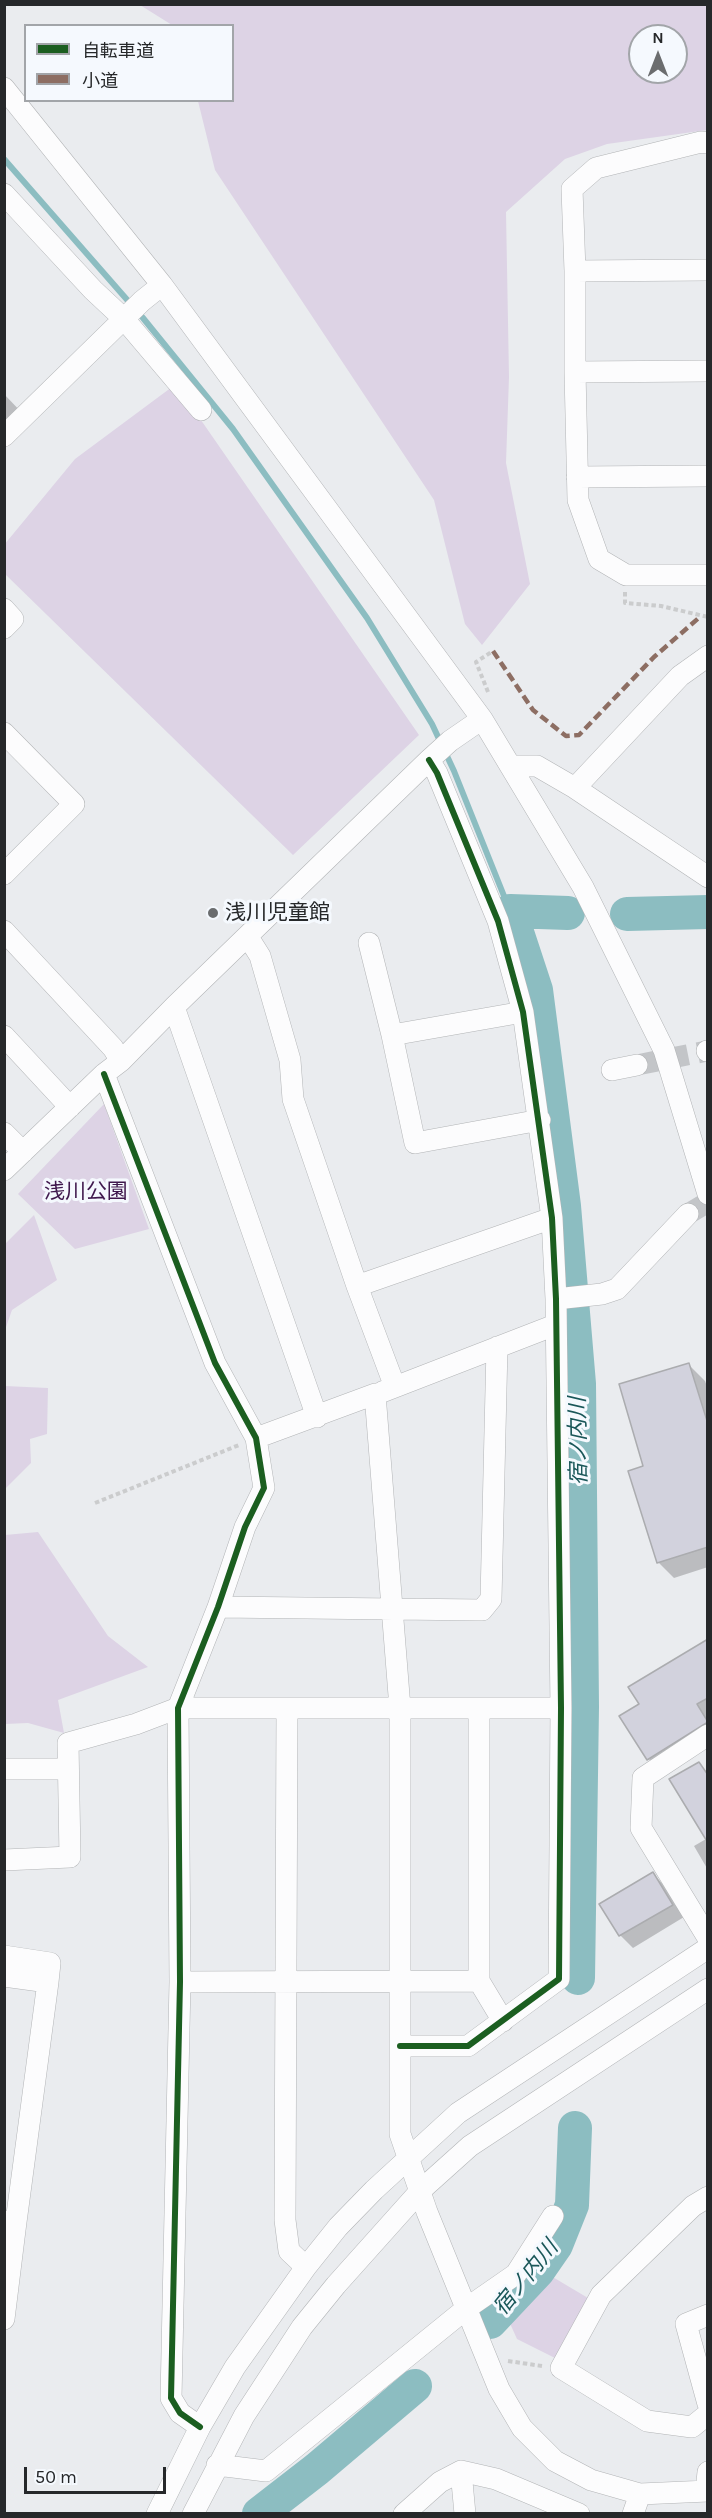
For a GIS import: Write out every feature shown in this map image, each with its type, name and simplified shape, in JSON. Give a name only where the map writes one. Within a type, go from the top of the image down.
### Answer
[{"type":"street","points":[[4,88],[162,285],[482,718],[583,887],[664,1050],[708,1194]]},
{"type":"street","points":[[708,142],[596,168],[572,189],[576,271],[575,372],[578,500],[599,559],[626,575],[708,575]]},
{"type":"street","points":[[4,194],[93,290],[132,312],[201,410]]},
{"type":"street","points":[[576,271],[708,270]]},
{"type":"street","points":[[4,436],[162,285]]},
{"type":"street","points":[[575,372],[708,371]]},
{"type":"street","points":[[577,477],[708,476]]},
{"type":"street","points":[[4,609],[13,619],[4,628]]},
{"type":"street","points":[[575,788],[680,676],[708,656]]},
{"type":"street","points":[[4,1170],[104,1074],[121,1061],[438,752],[482,718]]},
{"type":"street","points":[[4,874],[74,804],[6,736]]},
{"type":"street","points":[[400,2046],[468,2046],[559,1979],[561,1708],[555,1325],[561,1298],[540,1120],[523,1012],[498,921],[446,794],[438,752]]},
{"type":"street","points":[[511,766],[537,766],[575,788],[708,877]]},
{"type":"street","points":[[4,931],[113,1048],[121,1061]]},
{"type":"street","points":[[249,936],[260,956],[290,1060],[293,1099],[357,1286],[395,1387]]},
{"type":"street","points":[[369,943],[415,1143],[540,1120]]},
{"type":"street","points":[[174,1007],[317,1417]]},
{"type":"street","points":[[392,1035],[523,1012]]},
{"type":"street","points":[[4,1036],[70,1107]]},
{"type":"street","points":[[612,1070],[637,1065]]},
{"type":"street","points":[[104,1074],[215,1363],[256,1438],[264,1488],[245,1527],[218,1606],[178,1708],[180,1982],[171,2398],[180,2413],[200,2427]]},
{"type":"street","points":[[4,1133],[23,1152]]},
{"type":"street","points":[[561,1298],[602,1294],[617,1288],[688,1214]]},
{"type":"street","points":[[357,1286],[552,1218]]},
{"type":"street","points":[[256,1438],[317,1417],[555,1325]]},
{"type":"street","points":[[218,1606],[482,1610],[491,1599],[496,1347]]},
{"type":"street","points":[[375,1394],[400,1708],[400,2134],[427,2212],[486,2359],[499,2389],[522,2428],[555,2461],[636,2504],[707,2485]]},
{"type":"street","points":[[4,1860],[70,1857],[66,1768],[68,1743],[136,1724],[178,1708],[561,1708]]},
{"type":"street","points":[[287,1708],[285,2220],[289,2251],[306,2267]]},
{"type":"street","points":[[479,1709],[479,1981],[503,2021]]},
{"type":"street","points":[[708,1735],[643,1778],[641,1828],[708,1938]]},
{"type":"street","points":[[4,1769],[66,1768]]},
{"type":"street","points":[[157,2514],[200,2427],[235,2367],[306,2267],[338,2227],[374,2190],[458,2113],[708,1948]]},
{"type":"street","points":[[4,1956],[50,1963],[10,2221],[4,2319]]},
{"type":"street","points":[[4,1976],[48,1982]]},
{"type":"street","points":[[180,1982],[479,1981]]},
{"type":"street","points":[[193,2514],[254,2399],[302,2327],[336,2285],[421,2190],[470,2146],[708,1989]]},
{"type":"street","points":[[708,2197],[693,2206],[602,2295],[561,2368],[646,2421],[692,2427],[708,2414]]},
{"type":"street","points":[[217,2465],[266,2471],[467,2308],[516,2274],[553,2216]]},
{"type":"street","points":[[708,2315],[686,2324],[708,2404]]},
{"type":"street","points":[[461,2471],[465,2514]]},
{"type":"street","points":[[404,2514],[440,2482],[461,2471],[496,2479],[579,2514]]},
{"type":"path","points":[[626,575],[625,603],[661,606],[708,617]]},
{"type":"path","points":[[488,697],[476,662],[493,651]]},
{"type":"path","points":[[95,1503],[256,1438]]},
{"type":"path","points":[[486,2359],[561,2368]]},
{"type":"green space","points":[[140,5],[707,5],[707,130],[607,144],[565,159],[506,212],[509,377],[506,463],[530,584],[482,645],[465,624],[434,500],[215,170],[198,102],[234,102],[234,24],[170,24]]},
{"type":"green space","points":[[176,384],[419,735],[293,855],[5,574],[4,545],[75,459]]},
{"type":"green space","name":"浅川公園","points":[[104,1104],[149,1229],[75,1249],[18,1194]]},
{"type":"green space","points":[[34,1215],[57,1280],[12,1310],[5,1330],[5,1244]]},
{"type":"green space","points":[[5,1386],[48,1388],[47,1434],[30,1439],[31,1463],[5,1489]]},
{"type":"green space","points":[[38,1532],[108,1636],[148,1667],[58,1700],[64,1733],[28,1723],[5,1724],[5,1535]]},
{"type":"green space","points":[[551,2276],[588,2298],[557,2359],[517,2339],[508,2319]]},
{"type":"building","points":[[689,1363],[708,1424],[708,1547],[657,1563],[628,1471],[643,1466],[619,1384]]},
{"type":"building","points":[[708,1639],[708,1698],[697,1704],[708,1722],[647,1760],[619,1716],[639,1704],[628,1687]]},
{"type":"building","points":[[699,1762],[708,1775],[708,1843],[669,1779]]},
{"type":"building","points":[[653,1872],[673,1905],[619,1936],[599,1904]]},
{"type":"waterway","points":[[4,159],[143,318],[233,429],[367,618],[432,724],[454,771],[510,911]]},
{"type":"waterway","name":"宿ノ内川","points":[[568,913],[510,911],[536,990],[564,1206],[579,1384],[582,1707],[578,1978]]},
{"type":"waterway","points":[[627,914],[708,912]]},
{"type":"waterway","name":"宿ノ内川","points":[[490,2322],[538,2271],[556,2245],[572,2205],[575,2128]]},
{"type":"waterway","name":"宿ノ内川","points":[[259,2514],[317,2469],[415,2386]]},
{"type":"tunnel","points":[[637,1065],[707,1051]]},
{"type":"tunnel","points":[[688,1214],[708,1202]]},
{"type":"marked path","points":[[493,651],[533,710],[566,736],[579,735],[654,657],[701,616]]},
{"type":"cycle path","points":[[400,2046],[468,2046],[559,1979],[561,1708],[556,1299],[552,1218],[523,1012],[498,921],[437,773],[429,760]]},
{"type":"cycle path","points":[[104,1074],[215,1363],[256,1438],[264,1488],[245,1527],[218,1607],[178,1708],[180,1982],[171,2398],[180,2413],[200,2427]]},
{"type":"place","name":"浅川児童館","points":[[213,913]]}]
